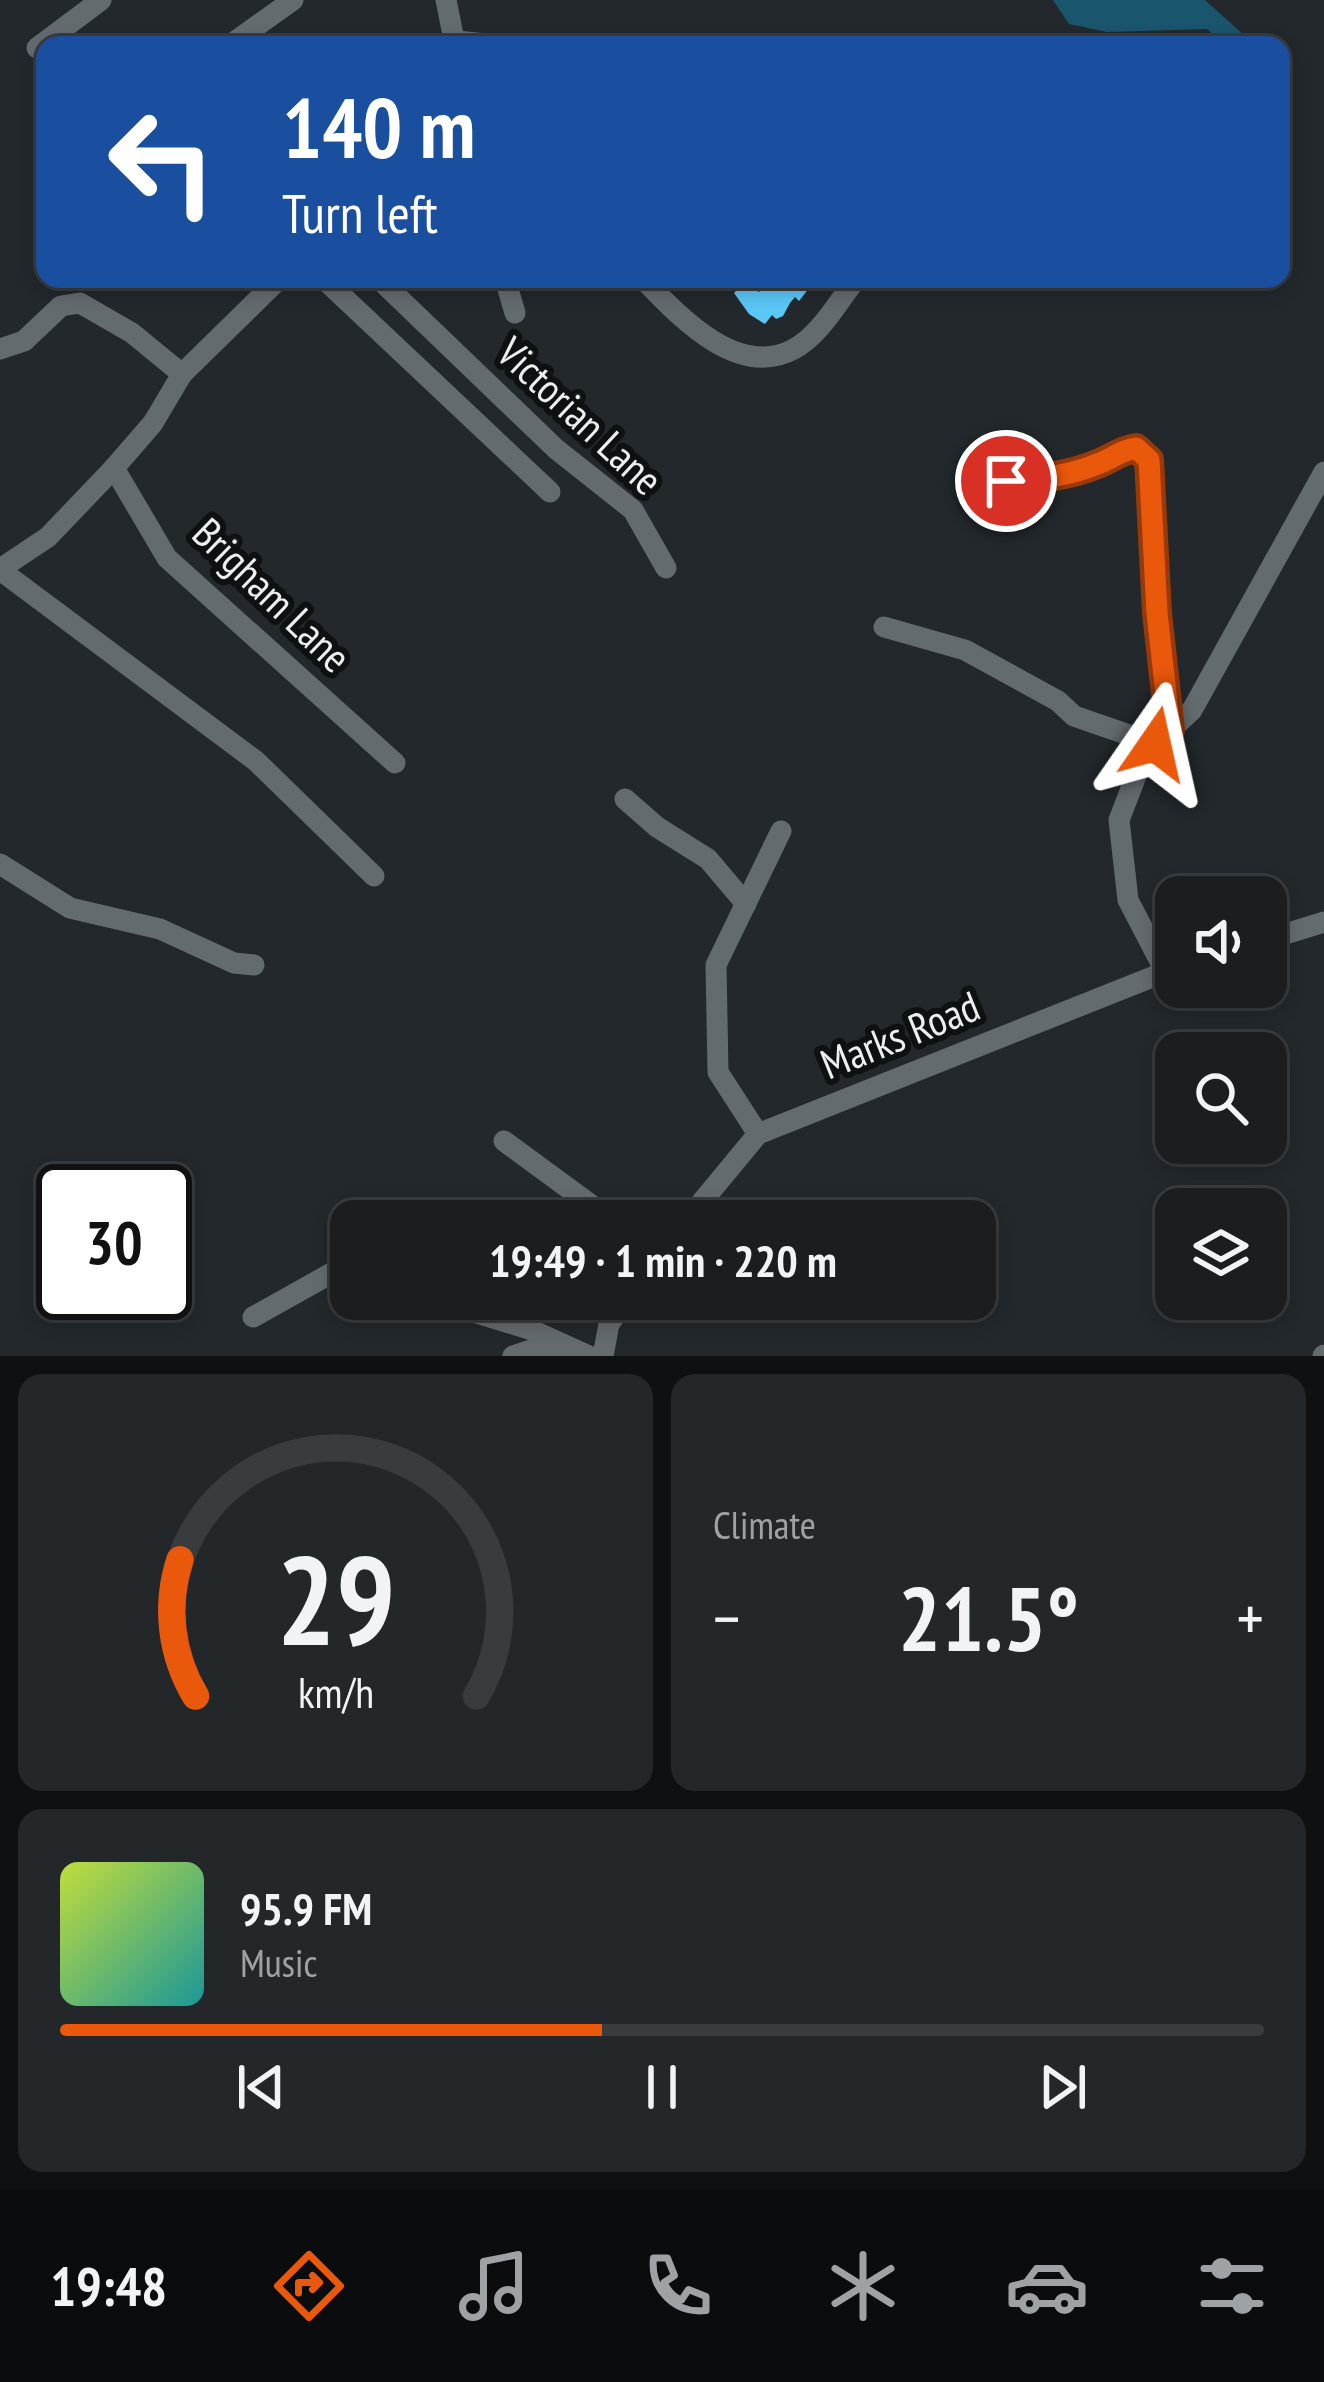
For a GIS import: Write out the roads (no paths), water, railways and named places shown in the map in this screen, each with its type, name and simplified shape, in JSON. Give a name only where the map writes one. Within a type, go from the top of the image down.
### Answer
[{"type":"street","points":[[54,36],[100,0]]},
{"type":"street","points":[[242,36],[292,0]]},
{"type":"street","points":[[446,0],[454,36]]},
{"type":"street","points":[[270,288],[182,374],[152,423],[114,468],[47,537],[0,570],[256,761],[374,876]]},
{"type":"street","points":[[334,288],[550,492]]},
{"type":"street","name":"Victorian Lane","points":[[388,288],[556,449],[633,511],[666,568]]},
{"type":"street","points":[[508,288],[515,313]]},
{"type":"street","points":[[653,288],[705,337],[739,353],[770,357],[793,349],[812,334],[849,288]]},
{"type":"street","points":[[0,349],[24,341],[61,306],[80,303],[132,333],[182,374]]},
{"type":"street","points":[[1006,481],[1052,478],[1127,449],[1145,454],[1150,469],[1162,737]]},
{"type":"street","name":"Brigham Lane","points":[[114,468],[167,559],[395,763]]},
{"type":"street","points":[[1155,945],[1128,900],[1119,820],[1144,755],[1192,710],[1324,472]]},
{"type":"street","points":[[884,627],[965,650],[1058,701],[1073,716],[1162,737]]},
{"type":"street","points":[[625,799],[657,827],[708,859],[746,904]]},
{"type":"street","points":[[758,1134],[718,1072],[716,965],[781,831]]},
{"type":"street","points":[[0,864],[70,908],[160,929],[234,963],[254,965]]},
{"type":"street","points":[[1287,933],[1324,922]]},
{"type":"street","name":"Marks Road","points":[[703,1200],[758,1134],[1155,976]]},
{"type":"street","points":[[504,1141],[584,1200]]},
{"type":"street","points":[[253,1317],[330,1274]]},
{"type":"street","points":[[499,1320],[590,1356]]},
{"type":"street","points":[[603,1356],[612,1320]]},
{"type":"street","points":[[513,1356],[534,1349],[559,1356]]}]
